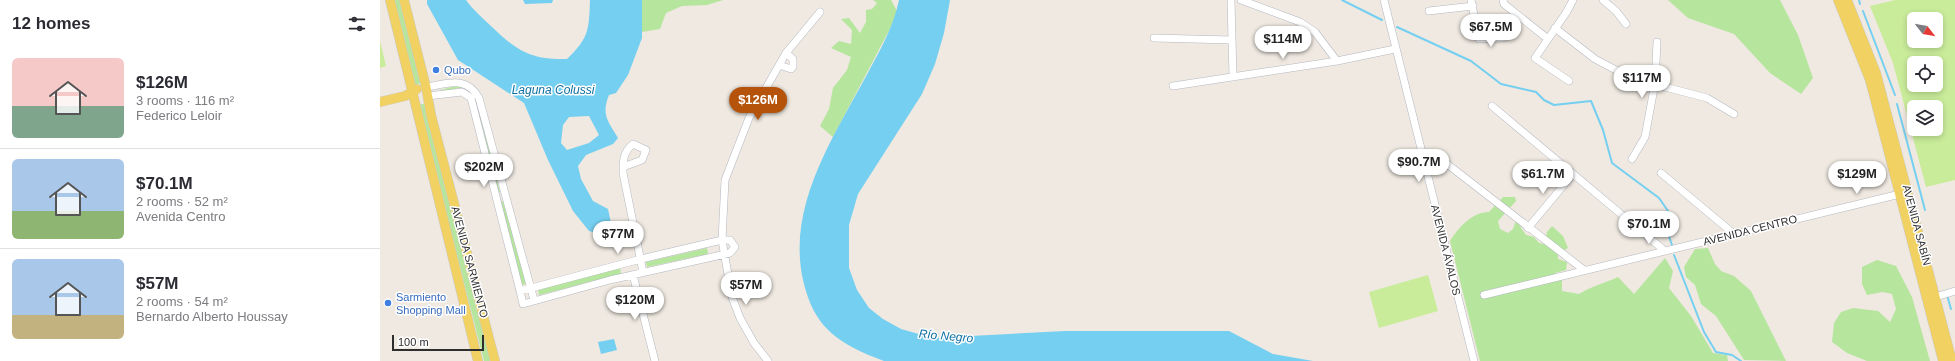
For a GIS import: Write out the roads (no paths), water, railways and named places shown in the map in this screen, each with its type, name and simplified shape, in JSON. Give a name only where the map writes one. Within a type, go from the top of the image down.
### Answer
[{"type":"main road","name":"AVENIDA SARMIENTO","points":[[390,0],[411,95],[478,361]]},
{"type":"main road","name":"AVENIDA SARMIENTO","points":[[404,0],[495,361]]},
{"type":"main road","name":"AVENIDA SABÍN","points":[[1838,0],[1868,74],[1900,194],[1952,361]]},
{"type":"main road","name":"AVENIDA SABÍN","points":[[1847,0],[1876,73],[1932,298],[1943,361]]},
{"type":"main road","points":[[380,102],[427,92]]},
{"type":"street","points":[[1231,0],[1230,40],[1233,77]]},
{"type":"street","points":[[1241,0],[1300,22],[1315,32],[1337,61]]},
{"type":"street","name":"AVENIDA ÁVALOS","points":[[1384,0],[1474,361]]},
{"type":"street","points":[[1503,0],[1504,4],[1548,40]]},
{"type":"street","points":[[1569,81],[1535,58],[1573,0]]},
{"type":"street","points":[[1603,0],[1616,11],[1626,24]]},
{"type":"street","points":[[1429,11],[1472,3],[1479,39],[1503,38]]},
{"type":"street","points":[[768,361],[754,343],[740,318],[732,297],[722,240],[725,180],[749,118],[786,53],[820,12]]},
{"type":"street","points":[[1555,28],[1595,59],[1631,78],[1655,83],[1707,98],[1734,114]]},
{"type":"street","points":[[1154,38],[1230,40]]},
{"type":"street","points":[[1632,159],[1644,141],[1655,83],[1657,42]]},
{"type":"street","points":[[1173,86],[1337,61],[1395,49]]},
{"type":"street","points":[[779,66],[784,69],[791,69],[793,67],[793,59],[786,53]]},
{"type":"street","points":[[427,92],[457,82],[464,83],[474,89],[479,98],[504,195],[534,300]]},
{"type":"street","points":[[427,92],[462,92],[471,98],[523,304],[643,272],[730,253],[735,247],[730,240],[722,240],[623,263],[520,291]]},
{"type":"street","points":[[1492,106],[1665,251]]},
{"type":"street","points":[[1442,160],[1584,270]]},
{"type":"street","points":[[623,167],[622,173],[642,259],[643,272]]},
{"type":"street","points":[[1661,173],[1734,234]]},
{"type":"street","points":[[1528,228],[1573,174]]},
{"type":"street","name":"AVENIDA CENTRO","points":[[1484,295],[1900,194]]},
{"type":"street","points":[[496,198],[504,195]]},
{"type":"street","points":[[623,263],[630,276],[656,361]]},
{"type":"street","points":[[1932,298],[1955,291]]},
{"type":"water","name":"Laguna Colussi","points":[[427,0],[466,0],[492,27],[517,48],[534,56],[567,59],[584,39],[588,26],[590,0],[642,0],[642,38],[628,75],[616,93],[609,95],[607,102],[607,118],[618,138],[613,144],[586,155],[578,166],[581,179],[593,201],[608,209],[611,223],[601,234],[589,231],[573,211],[548,160],[524,103],[458,60],[427,4]],"holes":[[[589,116],[599,135],[589,143],[567,150],[561,143],[563,125],[569,117]]]},
{"type":"water","points":[[523,0],[553,0],[552,3],[525,4]]},
{"type":"water","points":[[899,0],[950,0],[944,33],[935,64],[922,94],[858,194],[849,225],[849,268],[857,290],[869,308],[883,319],[901,329],[933,338],[1065,331],[1229,331],[1273,354],[1313,361],[884,361],[868,355],[841,341],[822,323],[814,311],[808,297],[803,280],[800,251],[802,223],[808,196],[818,169],[830,143],[884,42],[894,18]]},
{"type":"water","points":[[614,339],[617,350],[601,354],[598,342]]},
{"type":"waterway","points":[[1342,0],[1382,20]]},
{"type":"waterway","points":[[1859,0],[1860,4]]},
{"type":"waterway","points":[[1863,11],[1895,95]]},
{"type":"waterway","points":[[1397,27],[1471,61],[1501,84],[1536,92],[1544,100],[1554,105],[1591,101],[1603,130],[1612,163],[1659,198],[1668,211],[1668,234],[1672,245]]},
{"type":"waterway","points":[[1897,104],[1925,210]]},
{"type":"waterway","points":[[1674,255],[1704,332],[1716,352],[1732,355],[1741,361]]},
{"type":"waterway","points":[[1947,295],[1951,309]]},
{"type":"place","name":"Qubo","points":[[436,70]]},
{"type":"place","name":"Sarmiento Shopping Mall","points":[[388,303]]},
{"type":"water label","name":"Río Negro","points":[[946,336]]}]
